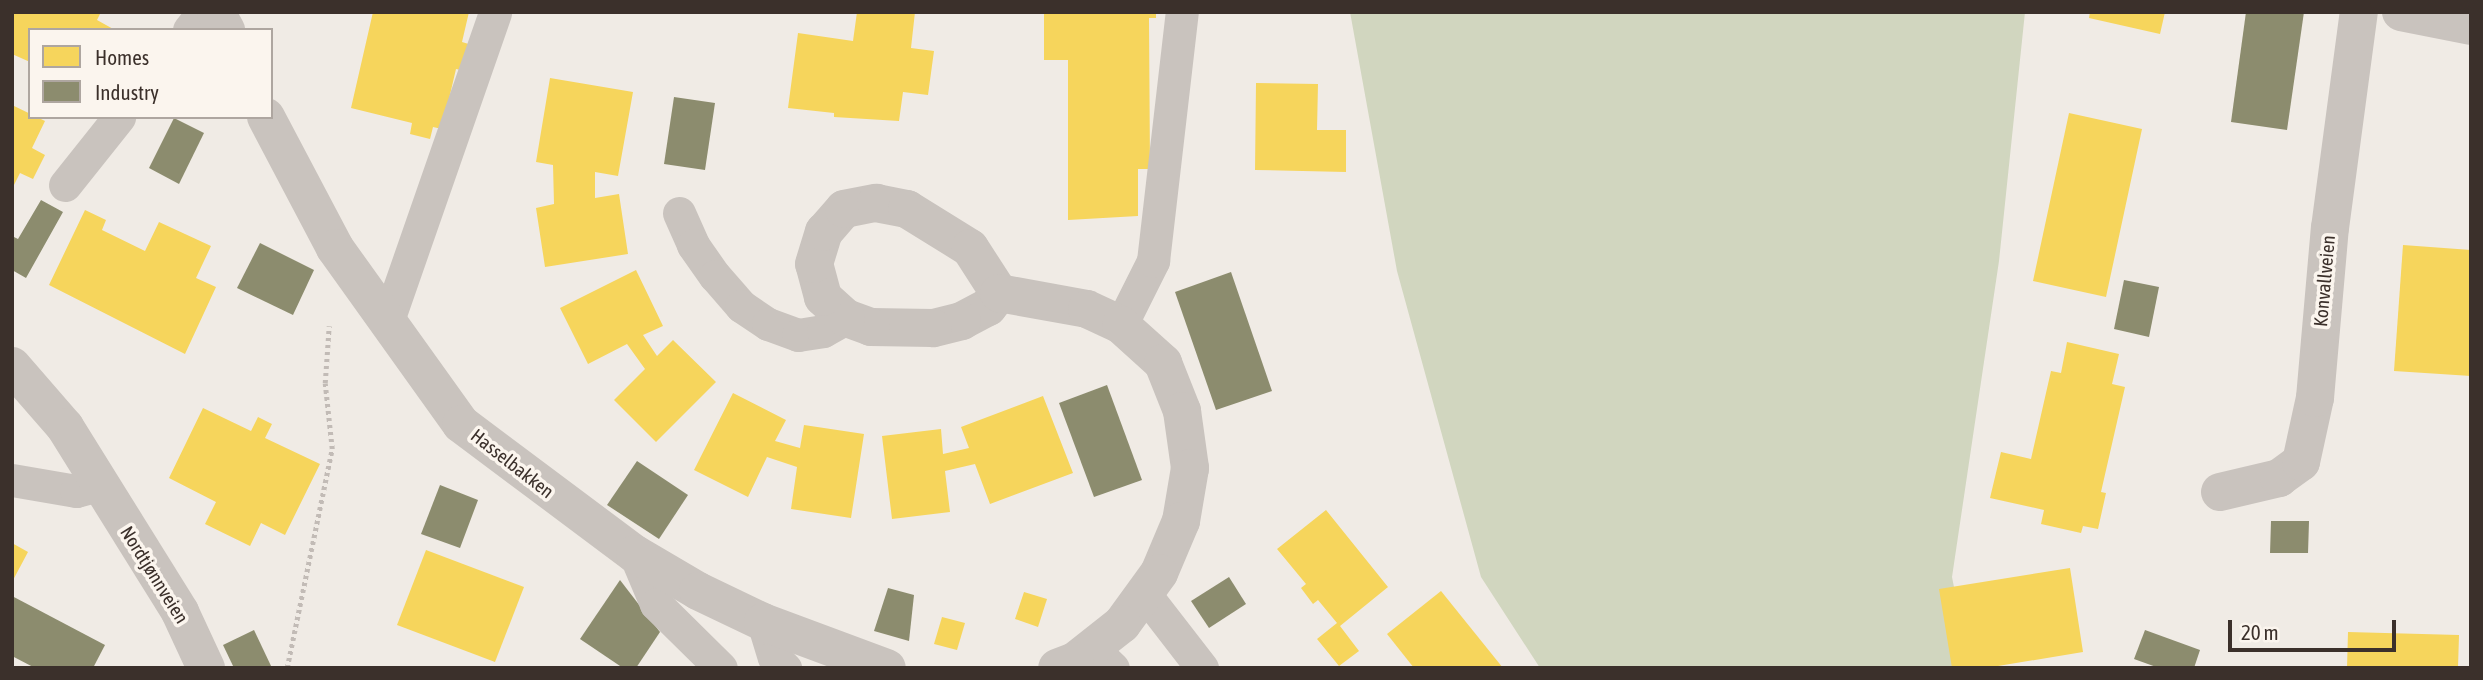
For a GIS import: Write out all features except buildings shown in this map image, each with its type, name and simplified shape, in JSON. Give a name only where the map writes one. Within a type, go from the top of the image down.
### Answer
[{"type":"street","points":[[216,12],[225,28]]},
{"type":"street","name":"Konvallveien","points":[[2220,492],[2280,478],[2301,462],[2315,398],[2330,228],[2359,12]]},
{"type":"street","points":[[2401,12],[2471,26]]},
{"type":"street","name":"Hasselbakken","points":[[267,119],[335,248],[461,424],[635,554],[763,622],[887,668]]},
{"type":"street","points":[[999,293],[979,312],[933,328],[871,327],[846,318],[823,297],[814,264],[824,232],[844,209],[876,203],[907,209],[970,248],[999,293],[1087,309],[1121,325],[1163,363],[1182,411],[1190,468],[1181,521],[1159,573],[1122,624],[1102,658],[1058,668]]},
{"type":"street","name":"Nordtjønnveien","points":[[12,366],[65,427],[98,485],[180,612],[206,668]]},
{"type":"lane","points":[[191,28],[203,12]]},
{"type":"lane","points":[[387,323],[495,12]]},
{"type":"lane","points":[[1121,325],[1153,261],[1182,12]]},
{"type":"lane","points":[[65,185],[117,119]]},
{"type":"lane","points":[[679,214],[693,245],[715,276],[741,306],[768,324],[798,335],[822,331],[846,318]]},
{"type":"lane","points":[[12,480],[76,491],[98,485]]},
{"type":"lane","points":[[635,554],[656,604],[721,668]]},
{"type":"lane","points":[[1144,593],[1202,668]]},
{"type":"lane","points":[[763,622],[774,657],[785,668]]},
{"type":"path","points":[[287,668],[332,449],[326,383],[335,248]]},
{"type":"green space","points":[[1350,12],[2025,12],[1999,261],[1952,577],[1970,668],[1540,668],[1481,577],[1397,271]]}]
